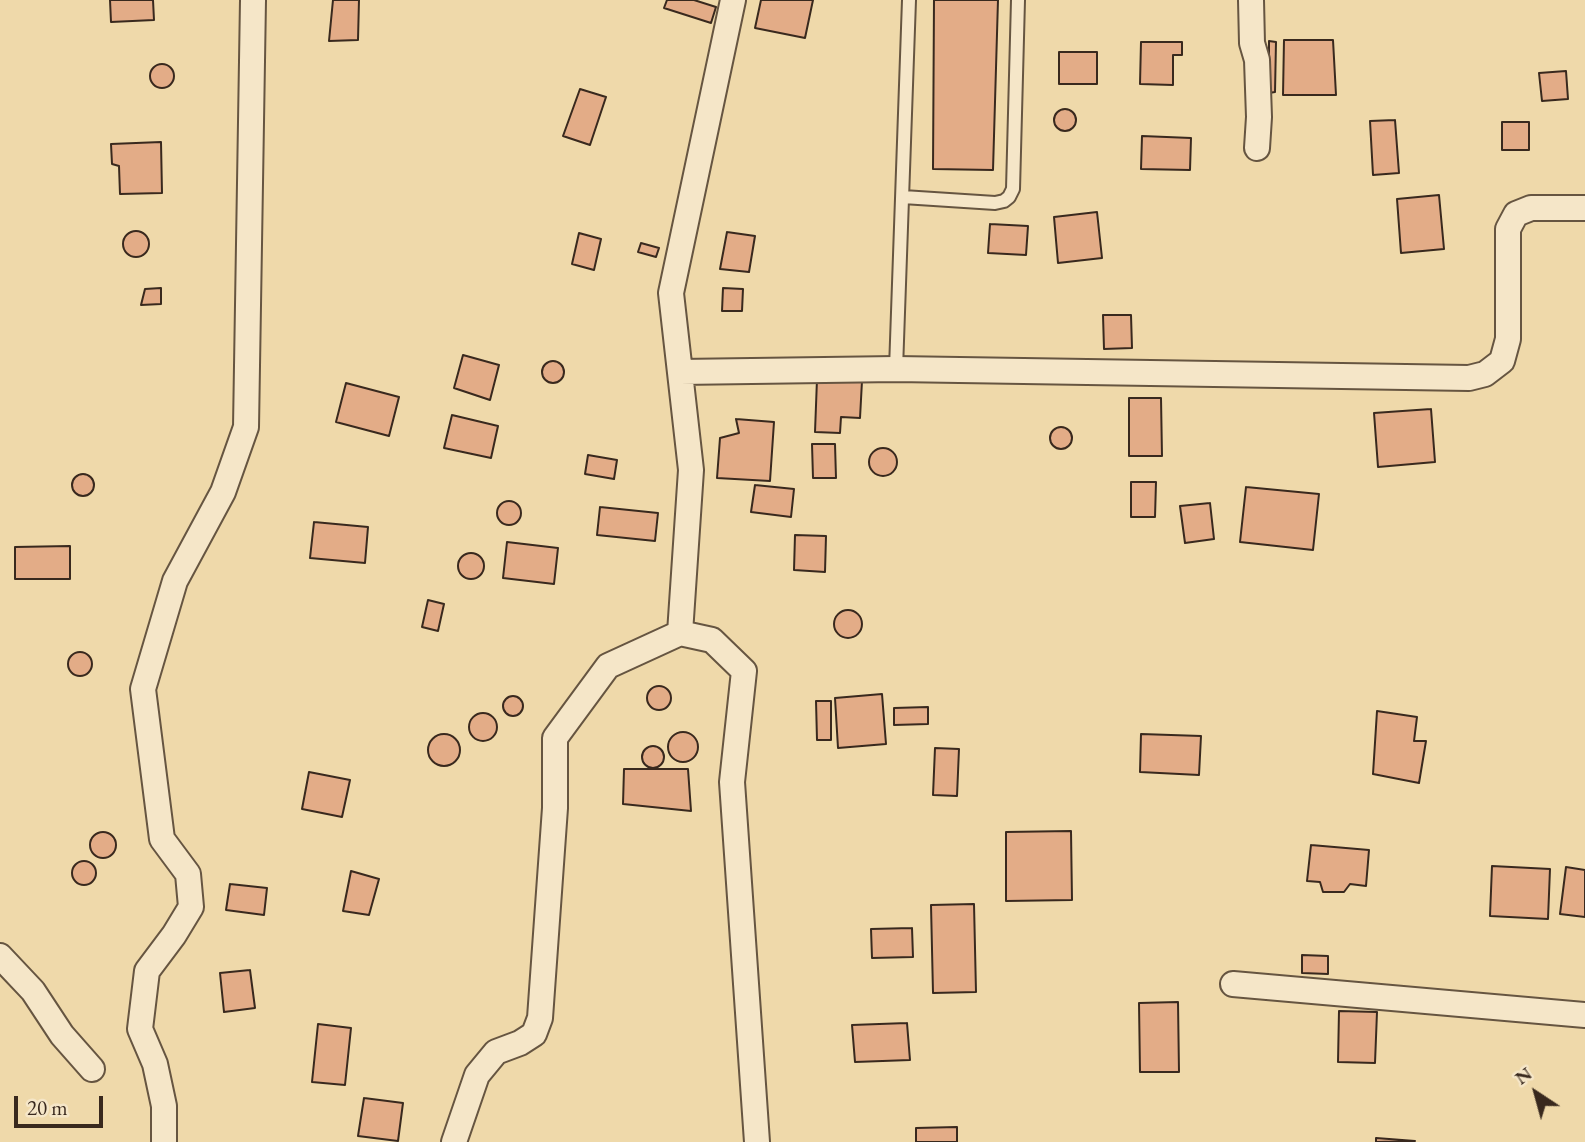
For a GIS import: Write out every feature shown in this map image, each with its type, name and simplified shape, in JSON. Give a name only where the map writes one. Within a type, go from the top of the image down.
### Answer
[{"type":"street","points":[[164,1142],[164,1106],[155,1064],[140,1029],[147,971],[191,907],[188,874],[162,839],[143,689],[175,580],[223,492],[246,426],[253,0]]},
{"type":"street","points":[[680,633],[691,470],[671,293],[733,0]]},
{"type":"street","points":[[1251,0],[1252,43],[1258,72],[1257,148]]},
{"type":"street","points":[[680,372],[896,369],[1469,378],[1485,374],[1502,360],[1508,339],[1508,229],[1516,214],[1531,208],[1585,208]]},
{"type":"street","points":[[454,1142],[477,1075],[496,1052],[534,1034],[540,1018],[555,808],[555,738],[608,666],[680,633],[712,640],[744,671],[732,782],[757,1142]]},
{"type":"street","points":[[0,956],[33,991],[62,1035],[92,1069]]},
{"type":"street","points":[[1233,984],[1585,1014]]},
{"type":"lane","points":[[896,369],[909,0]]},
{"type":"lane","points":[[903,197],[995,203],[1009,197],[1013,189],[1018,0]]},
{"type":"building","points":[[110,0],[153,0],[154,20],[111,22]]},
{"type":"building","points":[[333,0],[359,0],[358,40],[329,41]]},
{"type":"building","points":[[667,0],[694,0],[716,7],[711,23],[664,8]]},
{"type":"building","points":[[761,0],[813,0],[805,38],[755,28]]},
{"type":"building","points":[[934,0],[998,0],[993,170],[933,169]]},
{"type":"building","points":[[1284,40],[1333,40],[1336,95],[1283,95]]},
{"type":"building","points":[[1269,41],[1276,42],[1275,92],[1269,93]]},
{"type":"building","points":[[1141,42],[1182,42],[1182,55],[1173,55],[1173,85],[1140,84]]},
{"type":"building","points":[[1059,52],[1097,52],[1097,84],[1059,84]]},
{"type":"building","points":[[162,64],[171,67],[174,76],[171,85],[162,88],[153,85],[150,76],[153,67]]},
{"type":"building","points":[[1566,71],[1568,99],[1542,101],[1539,73]]},
{"type":"building","points":[[580,89],[606,97],[590,145],[563,136]]},
{"type":"building","points":[[1065,109],[1073,112],[1076,120],[1073,128],[1065,131],[1057,128],[1054,120],[1057,112]]},
{"type":"building","points":[[1395,120],[1399,173],[1373,175],[1370,121]]},
{"type":"building","points":[[1502,122],[1529,122],[1529,150],[1502,150]]},
{"type":"building","points":[[1142,136],[1191,138],[1190,170],[1141,169]]},
{"type":"building","points":[[161,142],[162,193],[120,194],[119,166],[112,164],[111,144]]},
{"type":"building","points":[[1439,195],[1444,249],[1401,253],[1397,199]]},
{"type":"building","points":[[1097,212],[1102,258],[1058,263],[1054,217]]},
{"type":"building","points":[[990,224],[1028,226],[1026,255],[988,253]]},
{"type":"building","points":[[136,231],[145,235],[149,244],[145,253],[136,257],[127,253],[123,244],[127,235]]},
{"type":"building","points":[[727,232],[755,236],[749,272],[720,269]]},
{"type":"building","points":[[579,233],[601,239],[594,270],[572,264]]},
{"type":"building","points":[[641,243],[659,248],[656,257],[638,252]]},
{"type":"building","points":[[161,288],[161,304],[141,305],[145,289]]},
{"type":"building","points":[[723,288],[743,289],[742,311],[722,311]]},
{"type":"building","points":[[1103,315],[1131,315],[1132,348],[1104,349]]},
{"type":"building","points":[[463,355],[499,365],[490,400],[454,388]]},
{"type":"building","points":[[553,361],[561,364],[564,372],[561,380],[553,383],[545,380],[542,372],[545,364]]},
{"type":"building","points":[[817,379],[862,381],[860,418],[841,417],[840,433],[815,432]]},
{"type":"building","points":[[346,383],[399,397],[389,436],[336,422]]},
{"type":"building","points":[[1129,398],[1161,398],[1162,456],[1129,456]]},
{"type":"building","points":[[1431,409],[1435,462],[1378,467],[1374,413]]},
{"type":"building","points":[[452,415],[498,426],[491,458],[444,448]]},
{"type":"building","points":[[736,419],[774,422],[770,481],[717,478],[720,438],[739,433]]},
{"type":"building","points":[[1057,427],[1065,427],[1072,434],[1072,442],[1065,449],[1057,449],[1050,442],[1050,434]]},
{"type":"building","points":[[812,444],[835,444],[836,478],[813,478]]},
{"type":"building","points":[[883,448],[893,452],[897,462],[893,472],[883,476],[873,472],[869,462],[873,452]]},
{"type":"building","points":[[588,455],[617,460],[614,479],[585,474]]},
{"type":"building","points":[[83,474],[91,477],[94,485],[91,493],[83,496],[75,493],[72,485],[75,477]]},
{"type":"building","points":[[1131,482],[1156,482],[1155,517],[1131,517]]},
{"type":"building","points":[[755,485],[794,489],[791,517],[751,512]]},
{"type":"building","points":[[1246,487],[1319,494],[1313,550],[1240,542]]},
{"type":"building","points":[[509,501],[520,508],[521,513],[514,524],[509,525],[498,518],[497,513],[504,502]]},
{"type":"building","points":[[1210,503],[1214,539],[1185,543],[1180,506]]},
{"type":"building","points":[[600,507],[658,513],[655,541],[597,535]]},
{"type":"building","points":[[314,522],[368,527],[365,563],[310,558]]},
{"type":"building","points":[[795,535],[826,536],[825,572],[794,570]]},
{"type":"building","points":[[507,542],[558,548],[554,584],[503,578]]},
{"type":"building","points":[[70,546],[70,579],[15,579],[15,547]]},
{"type":"building","points":[[471,553],[480,557],[484,566],[480,575],[471,579],[462,575],[458,566],[462,557]]},
{"type":"building","points":[[428,600],[444,604],[438,631],[422,627]]},
{"type":"building","points":[[848,610],[858,614],[862,624],[858,634],[848,638],[838,634],[834,624],[838,614]]},
{"type":"building","points":[[80,652],[88,656],[92,664],[88,672],[80,676],[72,672],[68,664],[72,656]]},
{"type":"building","points":[[659,686],[670,693],[671,698],[664,709],[659,710],[648,703],[647,698],[654,687]]},
{"type":"building","points":[[882,694],[886,744],[838,748],[835,698]]},
{"type":"building","points":[[513,696],[520,699],[523,706],[520,713],[513,716],[506,713],[503,706],[506,699]]},
{"type":"building","points":[[816,701],[831,701],[831,740],[817,740]]},
{"type":"building","points":[[928,707],[928,724],[894,725],[894,708]]},
{"type":"building","points":[[1377,711],[1417,717],[1414,741],[1426,741],[1419,783],[1373,774]]},
{"type":"building","points":[[483,713],[493,717],[497,727],[493,737],[483,741],[473,737],[469,727],[473,717]]},
{"type":"building","points":[[683,732],[694,736],[698,747],[694,758],[683,762],[672,758],[668,747],[672,736]]},
{"type":"building","points":[[444,734],[455,739],[460,750],[455,761],[444,766],[433,761],[428,750],[433,739]]},
{"type":"building","points":[[1141,734],[1201,736],[1199,775],[1140,772]]},
{"type":"building","points":[[653,746],[661,749],[664,757],[661,765],[653,768],[645,765],[642,757],[645,749]]},
{"type":"building","points":[[935,748],[959,749],[957,796],[933,795]]},
{"type":"building","points":[[624,769],[688,769],[691,811],[623,804]]},
{"type":"building","points":[[309,772],[350,780],[342,817],[302,809]]},
{"type":"building","points":[[1071,831],[1072,900],[1006,901],[1006,832]]},
{"type":"building","points":[[103,832],[112,836],[116,845],[112,854],[103,858],[94,854],[90,845],[94,836]]},
{"type":"building","points":[[1311,845],[1369,850],[1366,886],[1350,884],[1344,892],[1323,892],[1320,882],[1307,881]]},
{"type":"building","points":[[84,861],[95,868],[96,873],[89,884],[84,885],[73,878],[72,873],[79,862]]},
{"type":"building","points":[[1492,866],[1550,869],[1548,919],[1490,916]]},
{"type":"building","points":[[1566,867],[1585,870],[1585,917],[1560,914]]},
{"type":"building","points":[[351,871],[379,879],[369,915],[343,911]]},
{"type":"building","points":[[230,884],[267,888],[264,915],[226,910]]},
{"type":"building","points":[[974,904],[976,992],[933,993],[931,905]]},
{"type":"building","points":[[912,928],[913,957],[872,958],[871,929]]},
{"type":"building","points":[[1302,955],[1328,956],[1328,974],[1302,973]]},
{"type":"building","points":[[250,970],[255,1008],[224,1012],[220,973]]},
{"type":"building","points":[[1178,1002],[1179,1072],[1140,1072],[1139,1003]]},
{"type":"building","points":[[1339,1011],[1377,1012],[1375,1063],[1338,1062]]},
{"type":"building","points":[[907,1023],[910,1060],[855,1062],[852,1025]]},
{"type":"building","points":[[318,1024],[351,1028],[345,1085],[312,1082]]},
{"type":"building","points":[[364,1098],[403,1103],[398,1141],[358,1136]]},
{"type":"building","points":[[957,1127],[957,1142],[916,1142],[916,1128]]},
{"type":"building","points":[[1376,1138],[1415,1141],[1376,1142]]}]
